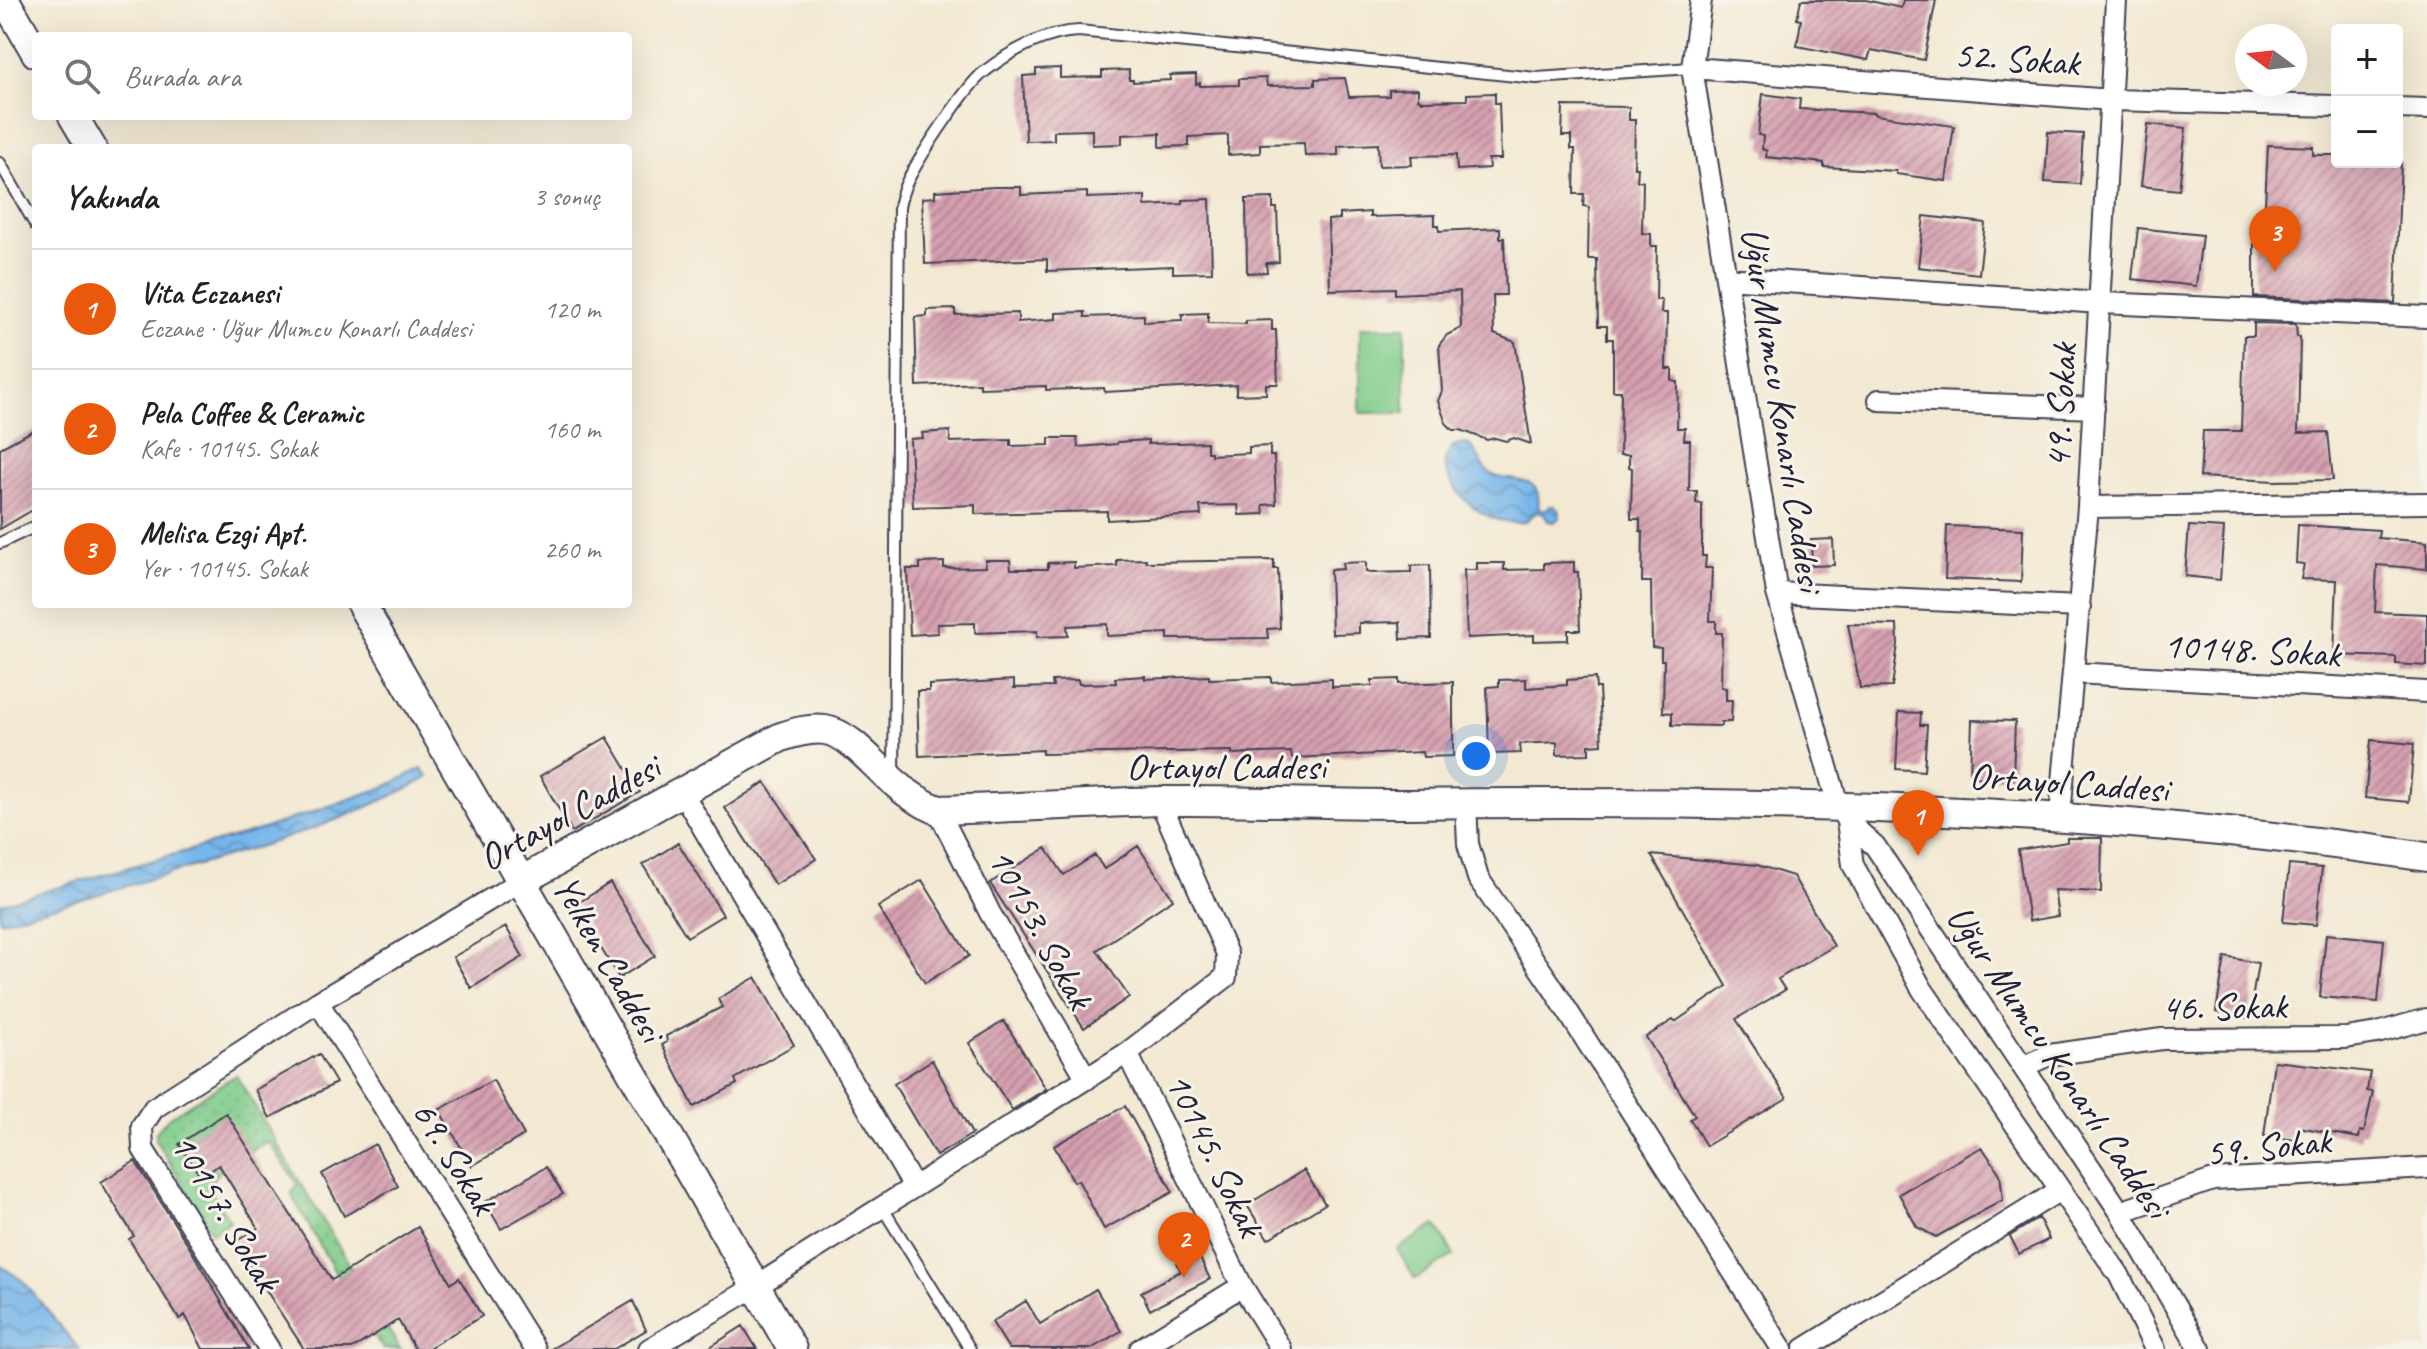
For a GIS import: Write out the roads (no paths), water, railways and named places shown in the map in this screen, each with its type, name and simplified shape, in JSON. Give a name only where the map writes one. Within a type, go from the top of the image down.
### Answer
[{"type":"street","points":[[5,0],[32,46]]},
{"type":"street","name":"Uğur Mumcu Konarlı Caddesi","points":[[1701,0],[1692,68],[1777,593],[1842,813],[1853,865],[1922,989],[2119,1275],[2155,1349]]},
{"type":"street","name":"49. Sokak","points":[[2060,815],[2088,507],[2116,0]]},
{"type":"street","name":"52. Sokak","points":[[1692,68],[2112,100],[2331,106]]},
{"type":"street","points":[[2403,108],[2427,109]]},
{"type":"street","points":[[75,120],[90,144]]},
{"type":"street","points":[[1726,278],[2101,303],[2427,317]]},
{"type":"street","points":[[1879,400],[2094,408]]},
{"type":"street","points":[[2088,507],[2427,503]]},
{"type":"street","points":[[1777,593],[2080,607]]},
{"type":"street","name":"Yelken Caddesi","points":[[363,608],[792,1349]]},
{"type":"street","name":"10148. Sokak","points":[[2074,673],[2427,692]]},
{"type":"street","name":"Ortayol Caddesi","points":[[154,1108],[318,1002],[521,881],[781,737],[804,730],[828,730],[857,747],[893,783],[917,801],[938,810],[1160,801],[1648,801],[1842,813],[2060,815],[2335,843],[2427,857]]},
{"type":"street","points":[[682,792],[914,1187]]},
{"type":"street","points":[[649,1349],[755,1287],[1087,1079],[1127,1053],[1226,977],[1227,954],[1160,801]]},
{"type":"street","points":[[1466,803],[1468,844],[1478,878],[1551,985],[1782,1349]]},
{"type":"street","name":"10153. Sokak","points":[[938,810],[990,913],[1087,1079]]},
{"type":"street","name":"Uğur Mumcu Konarlı Caddesi","points":[[1842,813],[1875,846],[2024,1066],[2120,1212],[2200,1349]]},
{"type":"street","name":"69. Sokak","points":[[318,1002],[535,1349]]},
{"type":"street","name":"46. Sokak","points":[[2024,1066],[2049,1055],[2162,1039],[2346,1038],[2427,1019]]},
{"type":"street","name":"10145. Sokak","points":[[1127,1053],[1242,1286],[1281,1349]]},
{"type":"street","name":"10157. Sokak","points":[[154,1108],[142,1126],[143,1149],[269,1349]]},
{"type":"street","name":"59. Sokak","points":[[2120,1212],[2213,1180],[2427,1168]]},
{"type":"street","points":[[1804,1349],[2060,1190]]},
{"type":"street","points":[[1140,1349],[1242,1286]]},
{"type":"lane","points":[[893,783],[899,207],[909,176],[983,72],[1041,37],[1079,31],[1536,78],[1692,68]]},
{"type":"lane","points":[[0,163],[32,219]]},
{"type":"lane","points":[[0,543],[32,528]]},
{"type":"lane","points":[[882,1207],[970,1349]]},
{"type":"water","points":[[1462,443],[1472,447],[1483,467],[1494,476],[1529,483],[1538,496],[1538,508],[1546,510],[1554,506],[1560,512],[1559,518],[1554,522],[1548,521],[1544,514],[1537,512],[1524,522],[1510,522],[1474,507],[1455,488],[1444,463],[1451,447]]},
{"type":"water","points":[[422,768],[429,777],[367,807],[303,832],[0,921],[0,904],[263,829],[387,786]]},
{"type":"water","points":[[0,1265],[23,1281],[79,1349],[0,1349]]},
{"type":"place","name":"Melisa Ezgi Apt.","points":[[2275,272]]},
{"type":"place","name":"Vita Eczanesi","points":[[1918,856]]},
{"type":"place","name":"Pela Coffee & Ceramic","points":[[1184,1278]]}]
